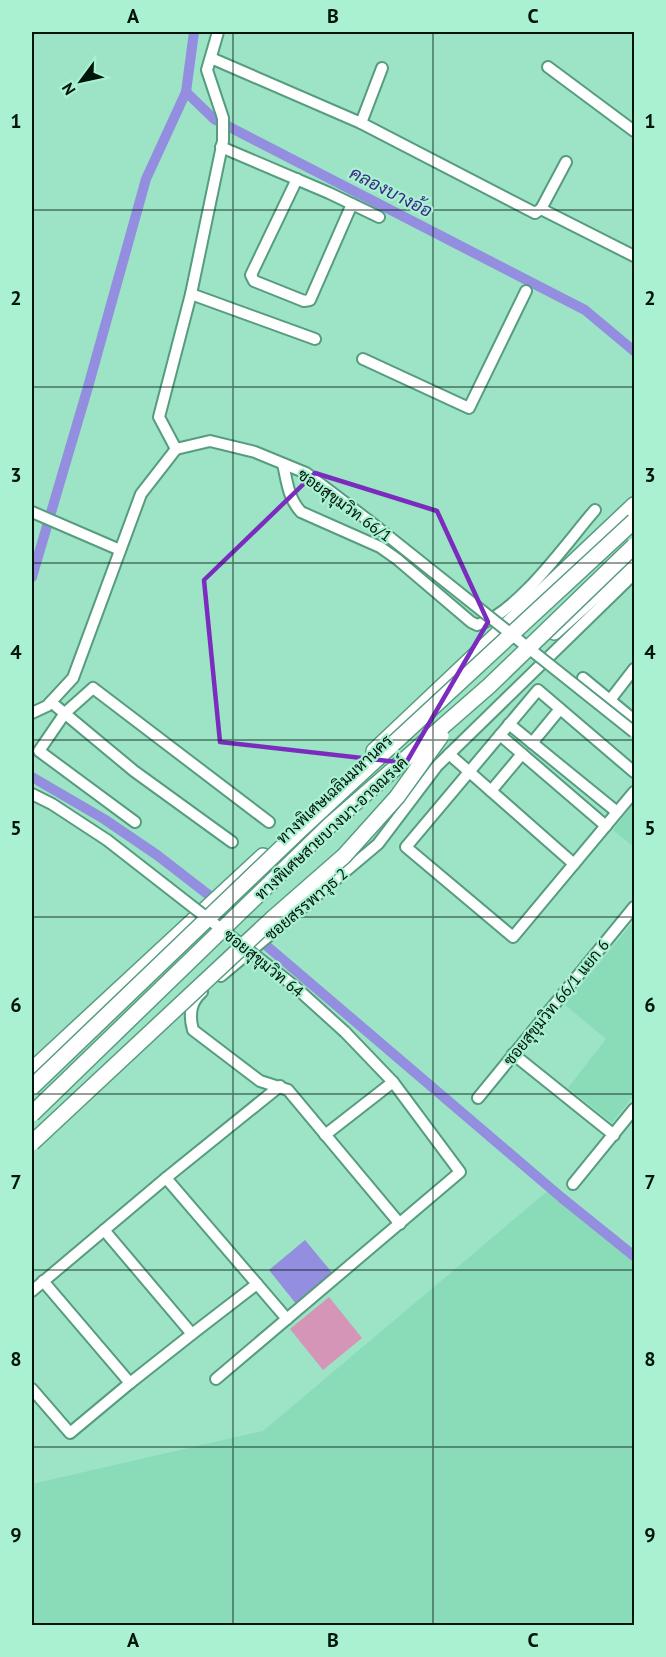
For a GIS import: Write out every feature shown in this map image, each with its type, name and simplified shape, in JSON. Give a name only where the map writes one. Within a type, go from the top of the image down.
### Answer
[{"type":"highway","name":"ทางพิเศษเฉลิมมหานคร","points":[[32,1070],[293,828],[634,505]]},
{"type":"highway","name":"ทางพิเศษสายบางนา-อาจณรงค์","points":[[32,1087],[300,830],[634,521]]},
{"type":"highway","name":"ทางพิเศษสายบางนา-อาจณรงค์","points":[[32,1114],[331,824],[454,716],[634,546]]},
{"type":"highway","name":"ทางพิเศษเฉลิมมหานคร","points":[[32,1104],[338,822],[446,730],[634,560]]},
{"type":"highway","points":[[32,1143],[272,919],[344,856],[397,798],[454,716]]},
{"type":"street","points":[[32,713],[47,706],[73,678],[141,494],[176,450],[159,417],[191,294],[222,144],[223,118],[207,70],[218,32]]},
{"type":"street","points":[[211,58],[361,123],[535,213],[541,209],[566,162]]},
{"type":"street","points":[[548,67],[634,131]]},
{"type":"street","points":[[361,123],[382,68]]},
{"type":"street","points":[[222,144],[380,217]]},
{"type":"street","points":[[297,179],[251,275],[254,281],[304,301],[310,300],[352,204]]},
{"type":"street","points":[[541,209],[634,256]]},
{"type":"street","points":[[363,359],[469,408],[526,291]]},
{"type":"street","points":[[191,294],[315,339]]},
{"type":"street","name":"ซอยสุขุมวิท 66/1","points":[[176,450],[210,441],[255,452],[306,473],[369,520],[634,732]]},
{"type":"street","points":[[283,464],[289,493],[301,512],[380,547],[477,625],[497,615],[532,584],[595,510]]},
{"type":"street","points":[[35,514],[120,550]]},
{"type":"street","name":"ซอยสรรพาวุธ 2","points":[[400,1224],[288,1090],[260,1081],[193,1030],[190,1020],[191,1010],[196,997],[378,844],[437,765],[634,574]]},
{"type":"street","points":[[610,700],[634,669]]},
{"type":"street","points":[[583,678],[634,720]]},
{"type":"street","points":[[135,822],[39,751],[65,713],[93,688],[269,822]]},
{"type":"street","points":[[634,772],[538,690],[406,847],[513,937],[634,792]]},
{"type":"street","points":[[51,702],[134,771],[232,842]]},
{"type":"street","points":[[532,743],[560,709]]},
{"type":"street","points":[[509,724],[617,812]]},
{"type":"street","points":[[500,735],[606,826]]},
{"type":"street","points":[[449,754],[574,864]]},
{"type":"street","points":[[491,791],[522,754]]},
{"type":"street","name":"ซอยสุขุมวิท 64","points":[[32,794],[52,804],[107,840],[293,985],[345,1032],[393,1082],[460,1172],[400,1224]]},
{"type":"street","name":"ซอยสุขุมวิท 66/1 แยก 6","points":[[478,1098],[634,907]]},
{"type":"street","points":[[513,1054],[614,1135]]},
{"type":"street","points":[[325,1135],[393,1082]]},
{"type":"street","points":[[32,1291],[280,1086]]},
{"type":"street","points":[[573,1184],[634,1109]]},
{"type":"street","points":[[166,1178],[287,1319]]},
{"type":"street","points":[[216,1379],[400,1224]]},
{"type":"street","points":[[104,1230],[192,1334]]},
{"type":"street","points":[[43,1281],[130,1383]]},
{"type":"street","points":[[32,1389],[70,1433],[257,1284]]},
{"type":"highlighted area","points":[[315,473],[437,511],[488,622],[406,763],[220,742],[204,580]]},
{"type":"shaded area","points":[[634,803],[634,847],[613,830]]},
{"type":"shaded area","points":[[634,921],[634,1095],[612,1123],[568,1088],[606,1039],[565,1005]]},
{"type":"shaded area","points":[[550,1189],[634,1259],[634,1625],[32,1625],[32,1484],[263,1431]]},
{"type":"shaded area","points":[[305,1240],[334,1275],[297,1305],[269,1270]]},
{"type":"shaded area","points":[[329,1297],[362,1338],[323,1370],[290,1329]]},
{"type":"waterway","name":"คลองบางอ้อ","points":[[194,32],[186,92],[214,119],[585,310],[634,351]]},
{"type":"waterway","points":[[32,577],[146,179],[186,92]]},
{"type":"waterway","points":[[32,777],[104,819],[157,855],[210,896]]},
{"type":"waterway","points":[[268,947],[562,1198],[634,1256]]}]
